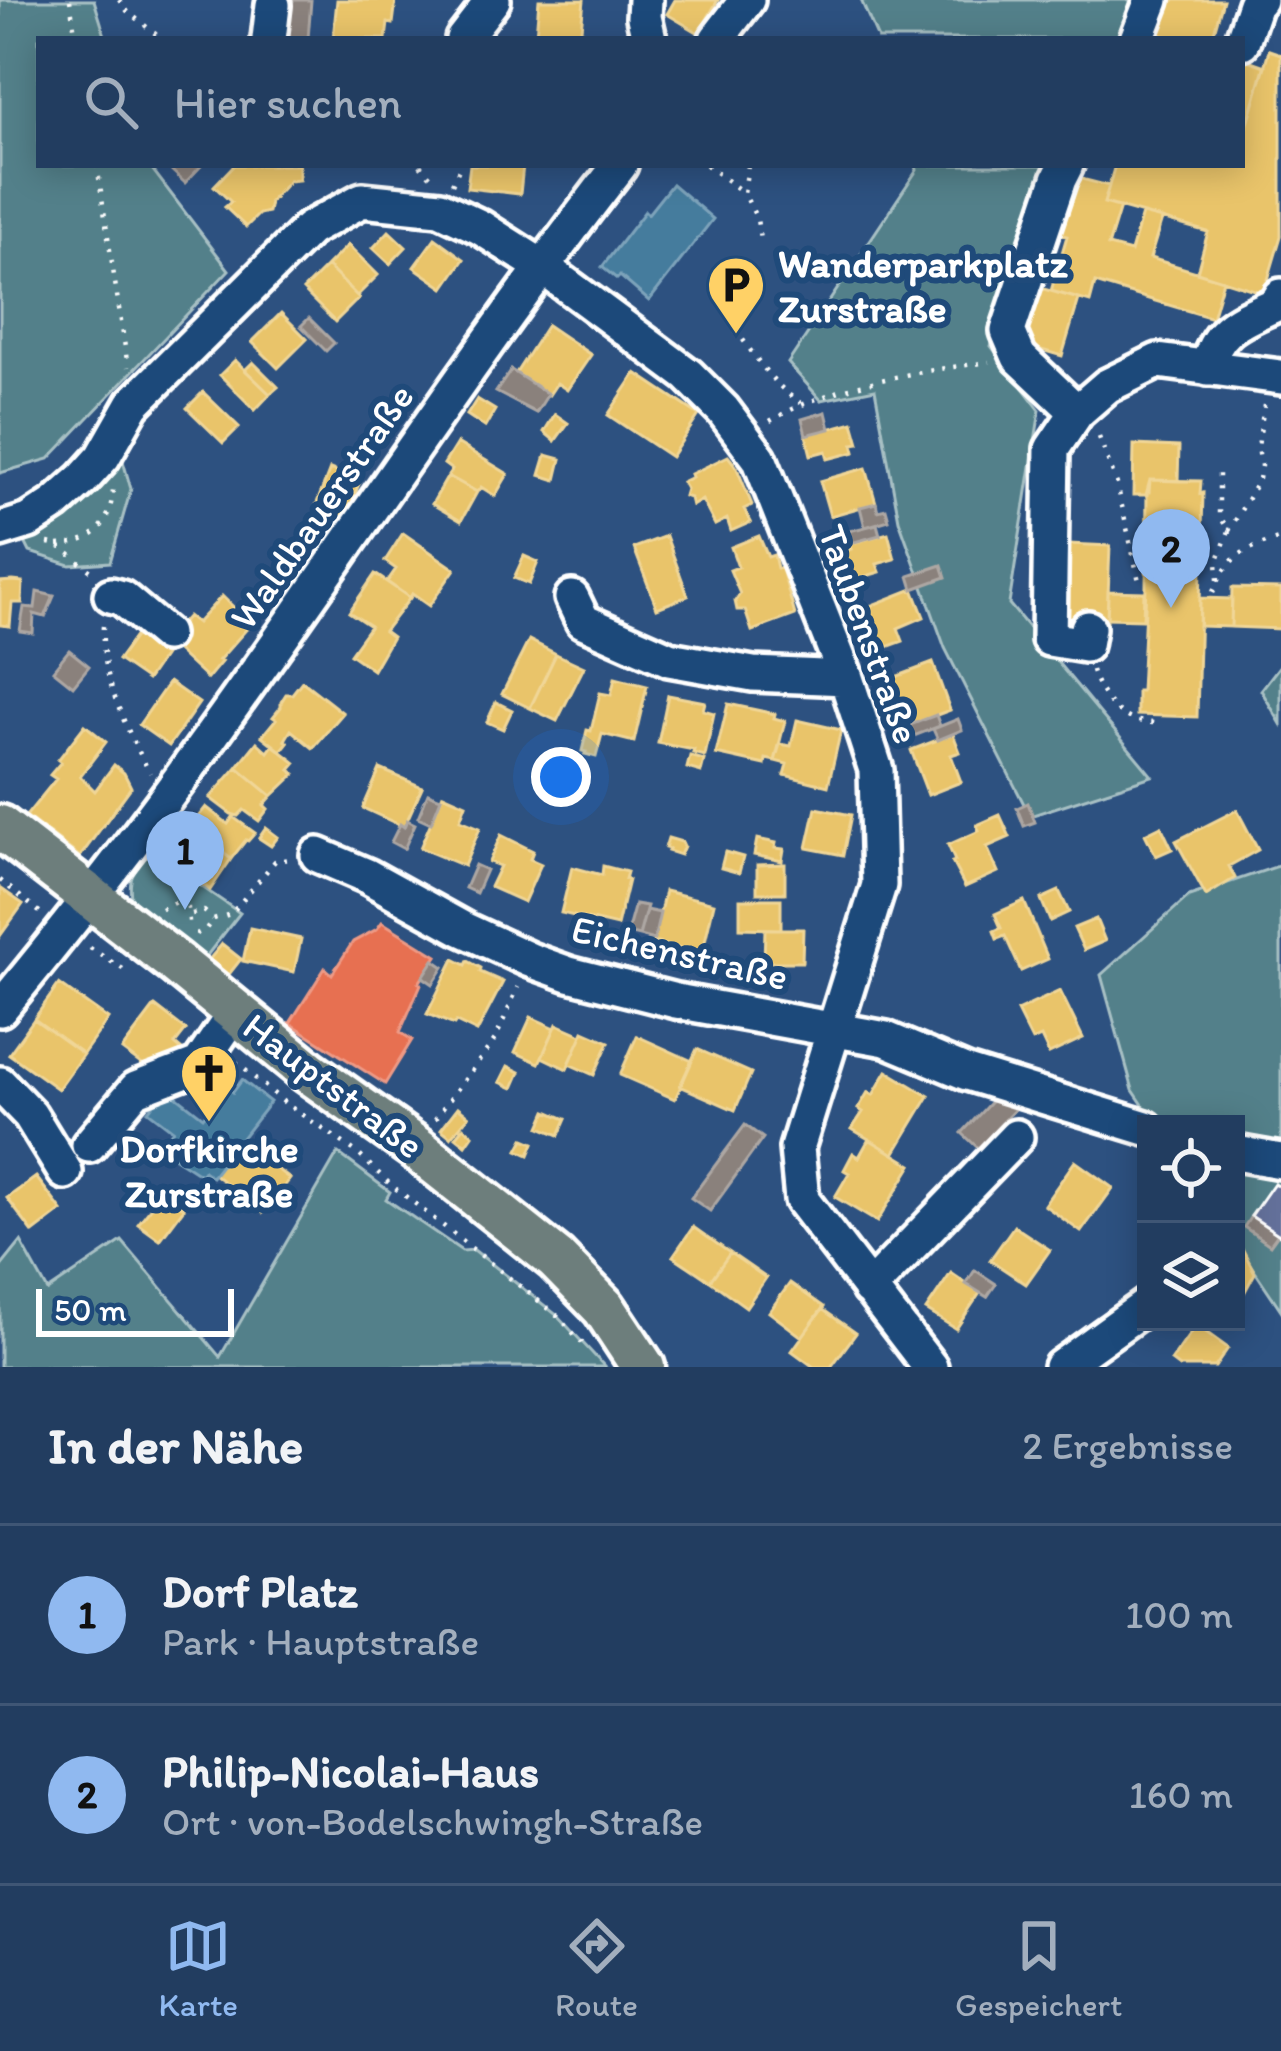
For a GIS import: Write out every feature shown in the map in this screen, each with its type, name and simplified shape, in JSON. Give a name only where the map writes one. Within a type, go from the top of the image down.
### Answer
[{"type":"main road","name":"Hauptstraße","points":[[0,827],[77,914]]},
{"type":"main road","name":"Hauptstraße","points":[[0,856],[415,1147],[556,1259],[604,1308],[643,1367]]},
{"type":"main road","name":"Hauptstraße","points":[[230,1021],[269,1070],[502,1244],[643,1367]]},
{"type":"street","points":[[465,36],[493,0]]},
{"type":"street","points":[[645,0],[648,36]]},
{"type":"street","points":[[719,36],[747,0]]},
{"type":"street","points":[[1137,36],[1152,0]]},
{"type":"street","points":[[1244,36],[1259,0]]},
{"type":"street","points":[[269,36],[273,4]]},
{"type":"street","name":"Waldbauerstraße","points":[[0,1009],[166,798],[541,266],[618,168]]},
{"type":"street","points":[[1064,168],[1008,331],[1019,357],[1079,410]]},
{"type":"street","name":"Taubenstraße","points":[[14,525],[55,504],[103,457],[133,404],[309,229],[362,200],[440,208],[480,227],[688,375],[745,436],[759,458],[846,678],[876,770],[878,885],[797,1148],[802,1200],[930,1367]]},
{"type":"street","points":[[1208,368],[1223,333],[1276,304],[1281,296]]},
{"type":"street","points":[[1087,637],[1049,639],[1052,449],[1079,410],[1107,386],[1158,361],[1275,377]]},
{"type":"street","points":[[111,592],[165,634]]},
{"type":"street","points":[[572,598],[583,621],[669,659],[753,674],[846,678]]},
{"type":"street","name":"Eichenstraße","points":[[318,855],[530,960],[586,979],[676,1001],[886,1039],[967,1073],[1137,1126]]},
{"type":"street","points":[[89,1145],[136,1089],[199,1065],[230,1021]]},
{"type":"street","points":[[0,1084],[31,1115],[65,1172]]},
{"type":"street","points":[[869,1289],[1016,1137]]},
{"type":"street","points":[[1245,1156],[1281,1162]]},
{"type":"street","points":[[1061,1367],[1137,1312]]},
{"type":"path","points":[[70,0],[76,36]]},
{"type":"path","points":[[119,0],[158,36]]},
{"type":"path","points":[[98,168],[133,404]]},
{"type":"path","points":[[710,168],[743,193],[758,219],[760,240]]},
{"type":"path","points":[[743,193],[747,168]]},
{"type":"path","points":[[736,330],[788,395],[801,403]]},
{"type":"path","points":[[745,436],[801,403],[926,371],[1019,357]]},
{"type":"path","points":[[1219,580],[1216,562],[1259,479],[1258,447],[1275,377]]},
{"type":"path","points":[[1079,410],[1102,443],[1118,484],[1139,581]]},
{"type":"path","points":[[14,525],[40,542],[58,545],[89,540],[112,505],[114,474],[103,457]]},
{"type":"path","points":[[1219,473],[1219,515],[1229,531]]},
{"type":"path","points":[[1213,592],[1223,569],[1237,554],[1281,538]]},
{"type":"path","points":[[58,545],[82,566],[110,580],[103,632],[106,674],[147,770],[166,798]]},
{"type":"path","points":[[1087,637],[1095,681],[1111,705],[1130,719],[1162,724]]},
{"type":"path","points":[[135,839],[177,873],[188,896],[190,930],[195,934],[213,919],[231,914],[275,862],[318,855]]},
{"type":"path","points":[[0,880],[77,914]]},
{"type":"path","points":[[190,915],[204,911],[213,919]]},
{"type":"path","points":[[415,1147],[496,1038],[530,960]]},
{"type":"path","points":[[390,1184],[558,1316],[589,1350]]},
{"type":"green space","points":[[0,0],[94,0],[105,36],[36,36],[36,168],[151,168],[229,270],[49,459],[0,473]]},
{"type":"green space","points":[[861,0],[1134,0],[1123,36],[877,36]]},
{"type":"green space","points":[[1054,168],[1043,189],[991,346],[1040,410],[1009,604],[1152,776],[1030,816],[945,648],[899,520],[875,389],[821,400],[788,363],[917,170]]},
{"type":"green space","points":[[119,447],[131,489],[110,562],[70,565],[30,552],[20,532]]},
{"type":"green space","points":[[1281,664],[1281,724],[1261,690]]},
{"type":"green space","points":[[151,852],[240,913],[201,963],[132,906],[132,876]]},
{"type":"green space","points":[[1281,865],[1281,1310],[1245,1256],[1245,1115],[1150,1115],[1133,1090],[1101,975],[1189,896]]},
{"type":"green space","points":[[338,1153],[390,1192],[386,1199],[462,1251],[474,1250],[558,1316],[605,1367],[0,1367],[0,1268],[21,1242],[48,1291],[122,1241],[220,1357]]},
{"type":"building: Wohnen","points":[[337,0],[396,0],[386,36],[333,36]]},
{"type":"building: Wohnen","points":[[539,0],[584,0],[580,36],[536,35]]},
{"type":"building: Wohnen","points":[[675,0],[718,0],[699,33],[667,14]]},
{"type":"building: Wohnen","points":[[1160,0],[1223,0],[1213,36],[1151,32]]},
{"type":"building: Wohnen","points":[[1269,50],[1281,54],[1281,236],[1264,293],[1197,272],[1208,232],[1104,203],[1114,168],[1245,168],[1245,134]]},
{"type":"building: Wohnen","points":[[1245,59],[1265,66],[1245,122]]},
{"type":"building: Wohnen","points":[[231,168],[299,168],[299,180],[289,181],[270,202],[268,212],[246,227],[225,207],[231,202],[214,186]]},
{"type":"building: Wohnen","points":[[470,168],[523,168],[520,194],[467,188]]},
{"type":"building: Wohnen","points":[[1066,175],[1109,186],[1104,203],[1120,207],[1108,246],[1131,252],[1142,214],[1162,219],[1150,258],[1223,280],[1212,318],[1095,283],[1090,302],[1051,291],[1067,236],[1049,232]]},
{"type":"building: Wohnen","points":[[389,231],[406,247],[390,264],[373,248]]},
{"type":"building: Wohnen","points":[[435,238],[464,259],[444,288],[414,267]]},
{"type":"building: Wohnen","points":[[348,245],[378,275],[357,296],[327,266]]},
{"type":"building: Wohnen","points":[[327,266],[359,298],[335,322],[303,290]]},
{"type":"building: Wohnen","points":[[1033,286],[1079,299],[1062,356],[1017,343]]},
{"type":"building: Wohnen","points":[[281,313],[307,339],[278,368],[252,342]]},
{"type":"building: Wohnen","points":[[547,325],[591,355],[567,390],[557,383],[549,395],[516,373]]},
{"type":"building: Wohnen","points":[[235,360],[270,394],[255,410],[220,375]]},
{"type":"building: Wohnen","points":[[253,362],[278,387],[270,394],[245,370]]},
{"type":"building: Wohnen","points":[[636,373],[699,415],[671,457],[608,415]]},
{"type":"building: Wohnen","points":[[203,392],[239,427],[223,443],[187,408]]},
{"type":"building: Wohnen","points":[[477,399],[495,410],[485,427],[467,415]]},
{"type":"building: Wohnen","points":[[555,414],[568,423],[555,441],[544,432]]},
{"type":"building: Wohnen","points":[[853,422],[859,443],[853,444],[855,452],[828,459],[826,451],[811,455],[806,435]]},
{"type":"building: Wohnen","points":[[457,443],[508,474],[495,496],[448,476],[452,470],[444,464]]},
{"type":"building: Wohnen","points":[[1134,445],[1179,447],[1178,481],[1150,480],[1146,495],[1133,495]]},
{"type":"building: Wohnen","points":[[546,455],[561,459],[556,480],[540,475]]},
{"type":"building: Wohnen","points":[[728,456],[752,505],[744,509],[751,522],[731,531],[727,519],[715,525],[702,500],[692,506],[682,482]]},
{"type":"building: Wohnen","points":[[866,468],[876,503],[830,516],[820,481]]},
{"type":"building: Wohnen","points":[[330,469],[360,481],[345,519],[315,508]]},
{"type":"building: Wohnen","points":[[448,476],[477,492],[461,521],[432,504]]},
{"type":"building: Wohnen","points":[[1150,480],[1201,481],[1197,717],[1137,715]]},
{"type":"building: Wohnen","points":[[403,533],[455,569],[429,606],[387,582],[396,569],[385,561]]},
{"type":"building: Wohnen","points":[[888,533],[895,559],[877,564],[880,572],[846,582],[838,553],[851,549],[849,544]]},
{"type":"building: Wohnen","points":[[666,536],[688,596],[657,608],[634,548]]},
{"type":"building: Wohnen","points":[[759,536],[768,557],[774,555],[777,568],[782,569],[795,615],[752,631],[745,610],[737,610],[735,601],[740,594],[730,570],[738,567],[731,547]]},
{"type":"building: Wohnen","points":[[1068,544],[1110,546],[1107,622],[1063,621]]},
{"type":"building: Wohnen","points":[[524,556],[538,562],[529,584],[514,578]]},
{"type":"building: Wohnen","points":[[375,574],[410,598],[384,631],[392,637],[373,670],[350,654],[370,626],[349,612]]},
{"type":"building: Wohnen","points":[[0,582],[23,582],[22,603],[12,603],[10,626],[0,625]]},
{"type":"building: Wohnen","points":[[1232,588],[1281,589],[1281,629],[1231,627]]},
{"type":"building: Wohnen","points":[[913,589],[924,617],[898,628],[903,641],[873,652],[857,611]]},
{"type":"building: Wohnen","points":[[1108,591],[1144,592],[1143,619],[1107,618]]},
{"type":"building: Wohnen","points":[[222,596],[251,624],[207,679],[166,641],[188,616],[197,623]]},
{"type":"building: Wohnen","points":[[1200,598],[1232,599],[1231,627],[1199,626]]},
{"type":"building: Wohnen","points":[[136,635],[164,655],[147,680],[118,660]]},
{"type":"building: Wohnen","points":[[529,640],[556,654],[530,708],[502,694]]},
{"type":"building: Wohnen","points":[[556,654],[584,667],[557,721],[530,708]]},
{"type":"building: Wohnen","points":[[933,663],[950,710],[902,728],[885,681]]},
{"type":"building: Wohnen","points":[[615,678],[647,686],[634,742],[602,734],[596,757],[585,754],[587,730],[591,731],[600,693],[611,695]]},
{"type":"building: Wohnen","points":[[302,681],[343,713],[313,748],[291,730],[281,751],[262,736],[276,719],[286,694],[292,694]]},
{"type":"building: Wohnen","points":[[169,682],[199,703],[169,746],[139,725]]},
{"type":"building: Wohnen","points":[[668,695],[705,702],[703,710],[714,713],[705,756],[658,743]]},
{"type":"building: Wohnen","points":[[496,702],[512,710],[503,729],[487,722]]},
{"type":"building: Wohnen","points":[[728,704],[775,714],[774,718],[785,721],[775,761],[766,759],[765,765],[716,754]]},
{"type":"building: Wohnen","points":[[797,720],[841,730],[828,786],[784,775],[787,764],[775,761],[780,744],[791,746]]},
{"type":"building: Wohnen","points":[[85,725],[106,742],[80,776],[95,791],[114,765],[131,787],[80,857],[26,816],[56,779],[50,775],[58,760]]},
{"type":"building: Wohnen","points":[[953,734],[960,752],[951,755],[961,782],[928,795],[911,750]]},
{"type":"building: Wohnen","points":[[257,742],[268,752],[273,745],[296,763],[290,770],[295,774],[272,796],[237,767]]},
{"type":"building: Wohnen","points":[[690,756],[704,760],[701,772],[687,768]]},
{"type":"building: Wohnen","points":[[237,767],[272,796],[259,821],[244,810],[238,816],[231,814],[210,798]]},
{"type":"building: Wohnen","points":[[380,769],[422,787],[404,827],[363,808]]},
{"type":"building: Wohnen","points":[[443,794],[466,804],[460,820],[480,828],[464,866],[420,848]]},
{"type":"building: Wohnen","points":[[206,807],[228,824],[233,817],[255,833],[231,859],[190,827]]},
{"type":"building: Wohnen","points":[[816,808],[851,815],[843,855],[807,848]]},
{"type":"building: Wohnen","points":[[1237,810],[1258,850],[1229,866],[1235,878],[1206,896],[1176,841]]},
{"type":"building: Wohnen","points":[[1000,815],[1010,837],[987,847],[998,872],[965,887],[948,845]]},
{"type":"building: Wohnen","points":[[1161,826],[1172,849],[1156,856],[1145,834]]},
{"type":"building: Wohnen","points":[[190,827],[231,859],[210,890],[188,873],[196,861],[176,846]]},
{"type":"building: Wohnen","points":[[266,828],[278,837],[271,846],[259,838]]},
{"type":"building: Wohnen","points":[[501,835],[533,851],[530,859],[541,864],[524,902],[490,887],[500,866],[489,862]]},
{"type":"building: Wohnen","points":[[668,838],[682,842],[680,855],[665,848]]},
{"type":"building: Wohnen","points":[[757,839],[784,849],[782,861],[754,855]]},
{"type":"building: Wohnen","points":[[725,852],[743,857],[739,873],[721,868]]},
{"type":"building: Wohnen","points":[[785,864],[785,893],[757,893],[757,865]]},
{"type":"building: Wohnen","points":[[603,866],[627,872],[617,926],[561,913],[572,867],[602,875]]},
{"type":"building: Wohnen","points":[[0,888],[23,904],[0,936]]},
{"type":"building: Wohnen","points":[[665,891],[714,903],[702,954],[653,942]]},
{"type":"building: Wohnen","points":[[1059,891],[1069,912],[1050,921],[1041,899]]},
{"type":"building: Wohnen","points":[[740,899],[781,899],[781,929],[740,928]]},
{"type":"building: Wohnen","points":[[1024,901],[1048,959],[1021,971],[1005,936],[997,939],[994,931],[1001,928],[995,914]]},
{"type":"building: Wohnen","points":[[1096,919],[1105,941],[1084,950],[1074,928]]},
{"type":"building: Wohnen","points":[[250,928],[301,939],[294,972],[243,961]]},
{"type":"building: Wohnen","points":[[765,929],[803,929],[802,962],[764,962]]},
{"type":"building: Wohnen","points":[[222,944],[241,959],[226,978],[207,962]]},
{"type":"building: Wohnen","points":[[454,959],[466,965],[468,961],[503,982],[477,1032],[427,1014]]},
{"type":"building: Wohnen","points":[[59,984],[108,1019],[83,1054],[34,1019]]},
{"type":"building: Wohnen","points":[[1060,991],[1083,1038],[1049,1054],[1041,1037],[1032,1041],[1017,1011]]},
{"type":"building: Wohnen","points":[[155,1006],[186,1030],[175,1044],[182,1050],[171,1065],[164,1059],[153,1073],[122,1050]]},
{"type":"building: Wohnen","points":[[531,1017],[555,1028],[539,1063],[515,1052]]},
{"type":"building: Wohnen","points":[[34,1019],[83,1054],[58,1089],[9,1054]]},
{"type":"building: Wohnen","points":[[557,1024],[582,1035],[567,1069],[542,1057]]},
{"type":"building: Wohnen","points":[[584,1031],[609,1042],[594,1075],[569,1064]]},
{"type":"building: Wohnen","points":[[637,1036],[692,1061],[675,1099],[620,1075]]},
{"type":"building: Wohnen","points":[[697,1049],[751,1073],[735,1110],[680,1086]]},
{"type":"building: Wohnen","points":[[508,1066],[520,1072],[513,1088],[500,1082]]},
{"type":"building: Wohnen","points":[[887,1071],[929,1096],[894,1154],[852,1129],[868,1092],[873,1095]]},
{"type":"building: Wohnen","points":[[458,1107],[469,1116],[451,1137],[441,1129]]},
{"type":"building: Wohnen","points":[[547,1111],[566,1119],[559,1135],[540,1127]]},
{"type":"building: Wohnen","points":[[464,1127],[473,1135],[466,1145],[456,1137]]},
{"type":"building: Wohnen","points":[[524,1139],[534,1143],[529,1155],[518,1150]]},
{"type":"building: Wohnen","points":[[869,1139],[912,1165],[877,1222],[835,1197],[849,1173],[844,1170],[853,1153],[859,1157]]},
{"type":"building: Wohnen","points":[[240,1141],[290,1179],[263,1213],[214,1174]]},
{"type":"building: Wohnen","points":[[1075,1161],[1113,1188],[1081,1232],[1044,1205]]},
{"type":"building: Wohnen","points":[[36,1177],[62,1211],[33,1233],[7,1198]]},
{"type":"building: Wohnen","points":[[163,1192],[184,1208],[160,1240],[138,1224]]},
{"type":"building: Wohnen","points":[[1014,1226],[1050,1250],[1026,1284],[990,1260]]},
{"type":"building: Wohnen","points":[[693,1227],[730,1253],[710,1281],[673,1256]]},
{"type":"building: Wohnen","points":[[730,1253],[766,1278],[746,1307],[710,1281]]},
{"type":"building: Wohnen","points":[[1245,1254],[1255,1273],[1245,1291]]},
{"type":"building: Wohnen","points":[[951,1273],[980,1293],[956,1329],[926,1310]]},
{"type":"building: Wohnen","points":[[790,1283],[824,1307],[802,1337],[769,1312]]},
{"type":"building: Wohnen","points":[[822,1309],[856,1333],[831,1367],[814,1367],[792,1351]]},
{"type":"building: Wohnen","points":[[1192,1331],[1204,1331],[1228,1348],[1215,1367],[1179,1367],[1171,1361]]},
{"type":"building: Handel","points":[[382,922],[437,956],[419,983],[400,1032],[412,1040],[385,1084],[290,1023],[325,968],[332,974],[353,942]]},
{"type":"building: Öffentlich","points":[[672,184],[713,219],[649,301],[602,267]]},
{"type":"building: Öffentlich","name":"Dorfkirche Zurstraße","points":[[242,1080],[270,1102],[242,1138],[246,1140],[243,1144],[240,1141],[212,1177],[170,1155],[177,1146],[167,1138],[173,1130],[148,1111],[166,1088],[203,1117],[224,1084],[233,1092]]},
{"type":"building: Industrie","points":[[291,0],[311,0],[308,36],[288,36]]},
{"type":"building: Industrie","points":[[171,168],[199,168],[185,183]]},
{"type":"building: Industrie","points":[[309,318],[334,343],[326,351],[301,326]]},
{"type":"building: Industrie","points":[[511,370],[548,394],[536,413],[496,392]]},
{"type":"building: Industrie","points":[[826,412],[830,429],[806,435],[802,419]]},
{"type":"building: Industrie","points":[[876,503],[878,511],[886,509],[889,520],[865,527],[860,507]]},
{"type":"building: Industrie","points":[[877,524],[880,535],[840,546],[837,534]]},
{"type":"building: Industrie","points":[[942,565],[946,577],[913,589],[909,576]]},
{"type":"building: Industrie","points":[[37,592],[54,596],[45,617],[34,614],[33,633],[20,631],[24,607],[35,608]]},
{"type":"building: Industrie","points":[[69,650],[89,666],[73,686],[53,670]]},
{"type":"building: Industrie","points":[[936,715],[940,726],[906,739],[902,728]]},
{"type":"building: Industrie","points":[[958,719],[962,730],[938,740],[933,729]]},
{"type":"building: Industrie","points":[[428,793],[441,798],[431,823],[418,817]]},
{"type":"building: Industrie","points":[[1028,803],[1035,822],[1024,826],[1017,808]]},
{"type":"building: Industrie","points":[[407,820],[415,824],[404,849],[391,842]]},
{"type":"building: Industrie","points":[[475,865],[486,870],[476,893],[465,888]]},
{"type":"building: Industrie","points":[[635,904],[647,906],[639,936],[627,933]]},
{"type":"building: Industrie","points":[[646,910],[660,913],[654,940],[639,936]]},
{"type":"building: Industrie","points":[[434,960],[444,967],[433,984],[423,977]]},
{"type":"building: Industrie","points":[[1001,1091],[1017,1107],[978,1148],[962,1133]]},
{"type":"building: Industrie","points":[[745,1125],[763,1138],[710,1211],[691,1198]]},
{"type":"building: Industrie","points":[[1251,1216],[1278,1234],[1270,1245],[1245,1225]]},
{"type":"building: Industrie","points":[[975,1270],[996,1284],[987,1297],[966,1284]]},
{"type":"building: Sonstige","points":[[1274,1183],[1281,1188],[1281,1236],[1251,1216]]},
{"type":"place","name":"Wanderparkplatz Zurstraße","points":[[736,336]]},
{"type":"place","name":"Philip-Nicolai-Haus","points":[[1171,608]]},
{"type":"place","name":"Dorf Platz","points":[[185,910]]},
{"type":"place","name":"Dorfkirche Zurstraße","points":[[209,1124]]}]
